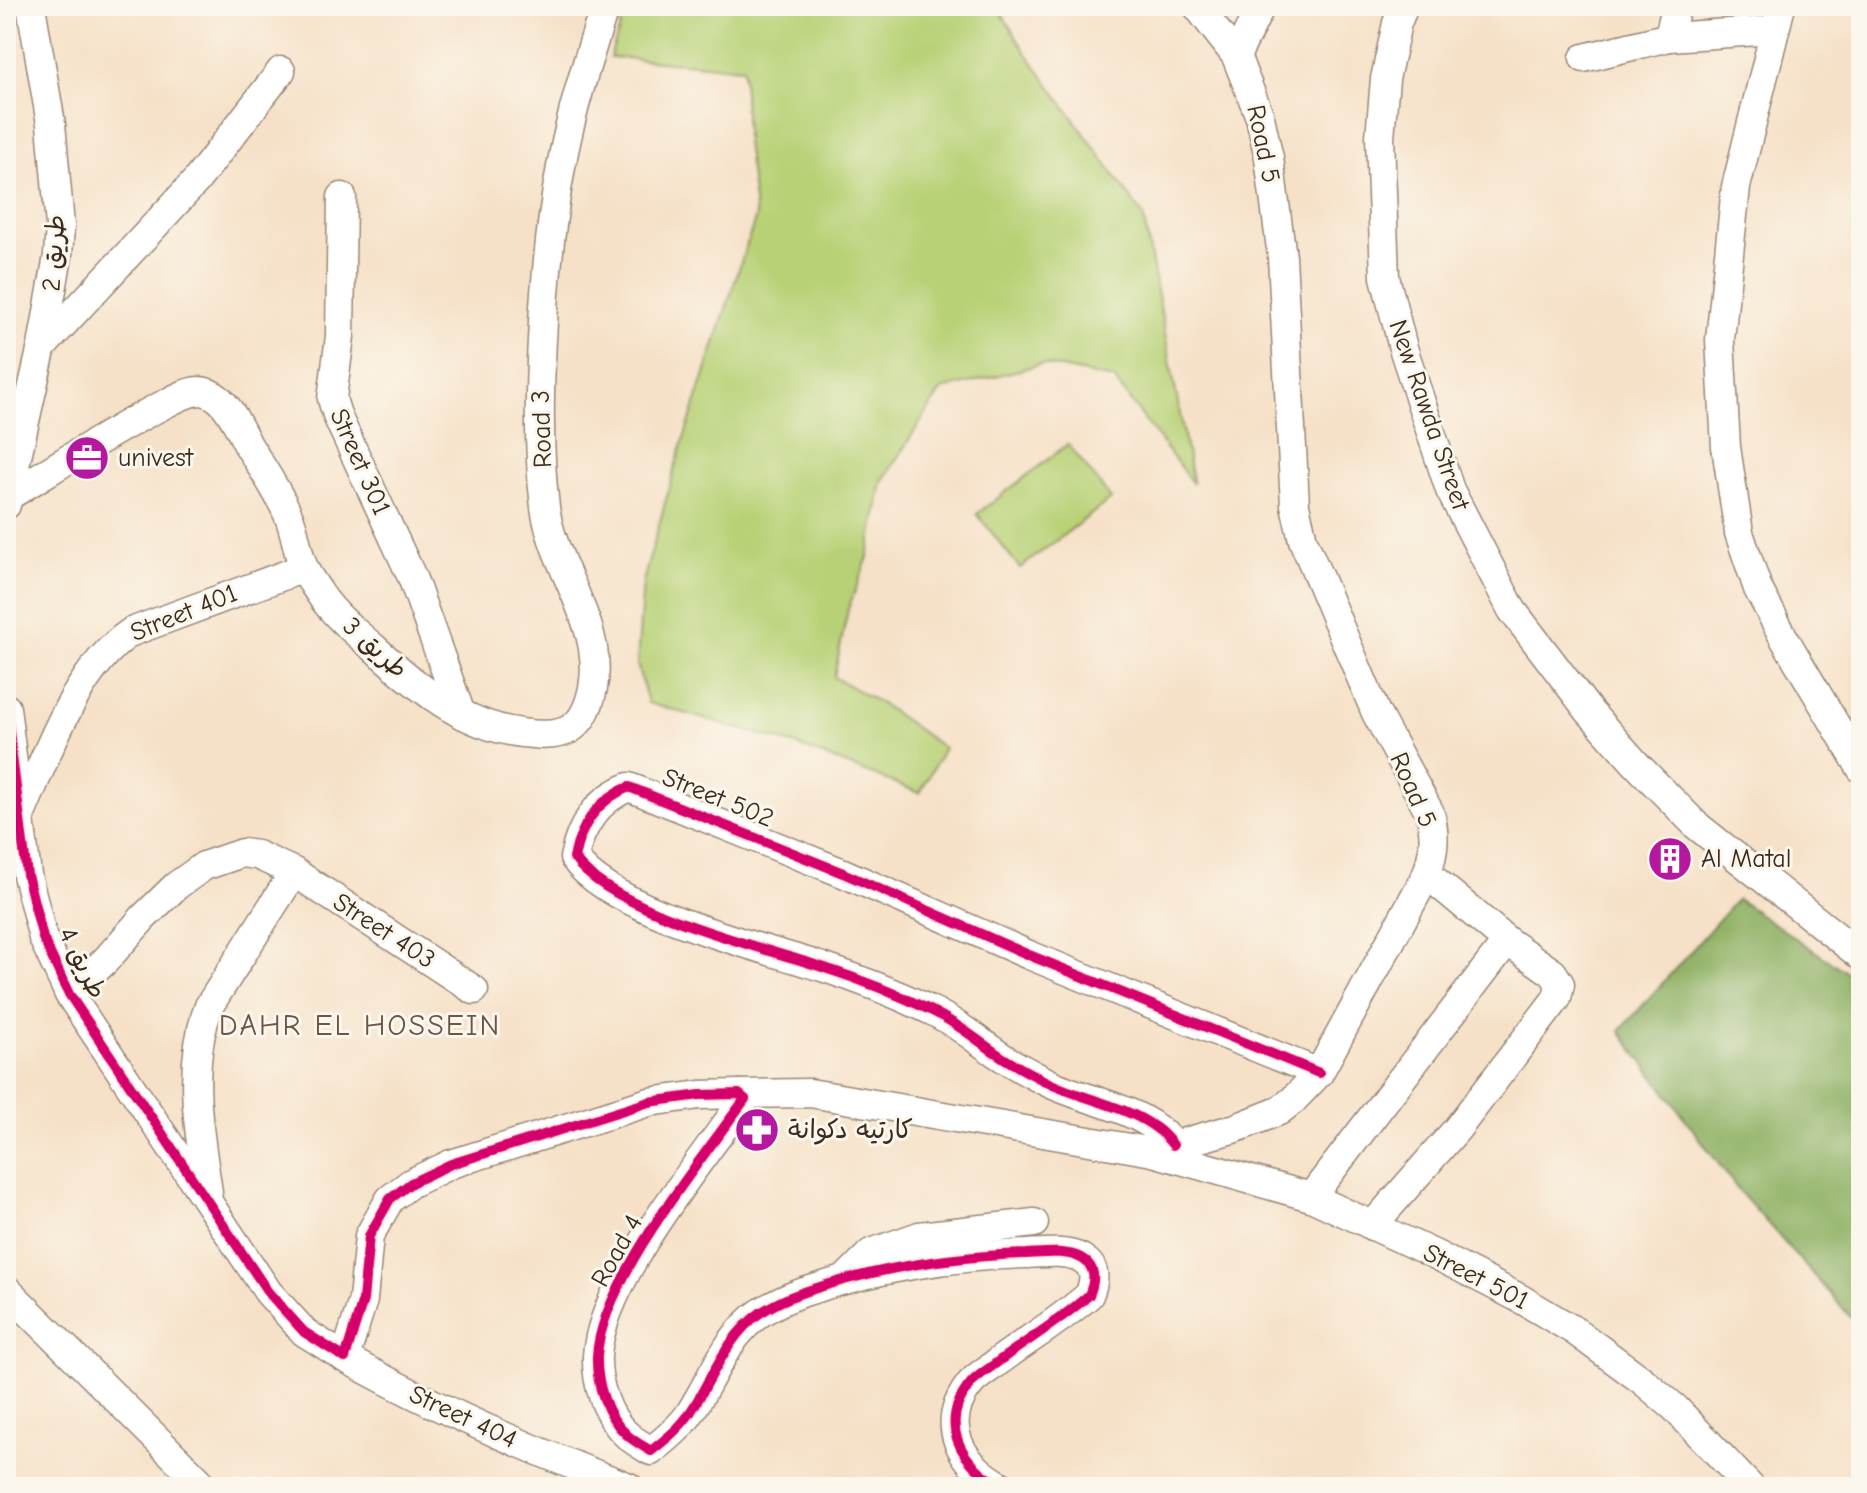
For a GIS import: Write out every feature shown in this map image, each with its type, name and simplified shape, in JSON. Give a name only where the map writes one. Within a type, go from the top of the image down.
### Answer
[{"type":"street","name":"طريق 2","points":[[6,497],[42,346],[58,256],[60,226],[51,124],[31,6]]},
{"type":"street","name":"Road 3","points":[[461,714],[519,733],[559,735],[575,726],[587,711],[593,686],[595,662],[591,637],[552,539],[545,509],[540,367],[545,275],[561,164],[605,6]]},
{"type":"street","name":"Road 5","points":[[739,1094],[810,1093],[1163,1149],[1236,1128],[1279,1111],[1319,1073],[1427,874],[1435,840],[1430,813],[1376,713],[1303,540],[1298,517],[1277,215],[1260,117],[1236,56],[1197,6]]},
{"type":"street","points":[[1236,56],[1261,6]]},
{"type":"street","name":"New Rawda Street","points":[[1404,6],[1397,23],[1385,79],[1381,122],[1385,277],[1403,348],[1450,490],[1512,610],[1556,671],[1627,754],[1696,825],[1861,956]]},
{"type":"street","points":[[1669,37],[1676,6]]},
{"type":"street","points":[[1584,58],[1669,37],[1777,18],[1736,187],[1720,340],[1726,447],[1739,533],[1758,589],[1861,768]]},
{"type":"street","points":[[42,346],[196,181],[281,71]]},
{"type":"street","name":"Street 301","points":[[342,197],[340,336],[332,399],[412,577],[461,714]]},
{"type":"street","points":[[6,506],[6,497],[128,424],[183,395],[204,391],[219,400],[229,413],[282,503],[296,534],[304,568]]},
{"type":"street","name":"طريق 3","points":[[304,568],[321,596],[341,619],[426,694],[461,714]]},
{"type":"street","name":"Street 401","points":[[21,814],[77,694],[111,645],[131,632],[304,568]]},
{"type":"street","name":"طريق 4","points":[[6,708],[27,875],[43,938],[69,994],[209,1201]]},
{"type":"street","name":"Street 502","points":[[1163,1149],[1157,1128],[1050,1083],[997,1054],[950,1020],[920,1005],[873,984],[733,939],[623,897],[590,877],[574,858],[581,832],[604,801],[629,787],[843,873],[1029,955],[1319,1073]]},
{"type":"street","name":"Street 403","points":[[69,994],[176,886],[204,866],[242,853],[257,855],[294,872],[474,990]]},
{"type":"street","points":[[294,872],[209,1006],[201,1029],[197,1059],[196,1108],[209,1201],[286,1314],[304,1332],[345,1358],[363,1300],[369,1236],[390,1199],[411,1183],[451,1164],[649,1102],[700,1095],[739,1094]]},
{"type":"street","points":[[1372,1226],[1457,1129],[1557,998],[1560,984],[1557,978],[1427,874]]},
{"type":"street","points":[[1311,1197],[1507,941]]},
{"type":"street","name":"Road 4","points":[[739,1094],[745,1099],[658,1221],[629,1268],[605,1320],[597,1355],[599,1382],[618,1425],[651,1451],[680,1426],[721,1358],[741,1332],[758,1315],[780,1301],[844,1280],[913,1264],[1005,1255],[1061,1253],[1080,1258],[1090,1266],[1094,1284],[1089,1295],[972,1382],[958,1403],[954,1421],[955,1439],[968,1460],[991,1481],[1003,1487]]},
{"type":"street","name":"Street 501","points":[[1163,1149],[1311,1197],[1521,1299],[1575,1331],[1643,1381],[1675,1408],[1750,1487]]},
{"type":"street","points":[[844,1280],[871,1253],[919,1236],[1034,1223]]},
{"type":"street","points":[[6,1289],[205,1487]]},
{"type":"street","name":"Street 404","points":[[345,1358],[506,1438],[629,1487]]},
{"type":"green space","points":[[627,6],[997,6],[1025,51],[1143,215],[1193,484],[1114,379],[1042,364],[941,390],[882,482],[868,557],[848,609],[834,677],[880,703],[944,748],[920,793],[793,744],[648,703],[637,664],[643,582],[676,464],[756,216],[746,142],[743,68],[610,57]]},
{"type":"green space","points":[[1068,444],[1111,499],[1020,568],[977,514]]},
{"type":"green space","points":[[1737,899],[1861,982],[1861,1329],[1739,1191],[1620,1031]]},
{"type":"cycle path","points":[[6,708],[27,875],[43,938],[69,994],[268,1292],[304,1332],[345,1358],[363,1300],[369,1236],[390,1199],[411,1183],[451,1164],[649,1102],[700,1095],[739,1094],[745,1099],[634,1258],[603,1326],[597,1356],[598,1377],[604,1398],[619,1427],[651,1451],[686,1418],[720,1359],[748,1323],[760,1313],[798,1294],[859,1276],[942,1261],[999,1255],[1075,1255],[1092,1270],[1089,1295],[976,1378],[955,1414],[958,1442],[966,1456],[988,1478],[1003,1487]]},
{"type":"cycle path","points":[[1173,1145],[1144,1120],[1042,1080],[947,1019],[917,1004],[836,972],[688,925],[620,895],[593,877],[574,858],[586,825],[600,806],[629,787],[843,873],[1029,955],[1319,1073]]},
{"type":"place","name":"univest","points":[[87,458]]},
{"type":"place","name":"Al Matal","points":[[1670,859]]},
{"type":"place","name":"كارتيه دكوانة","points":[[757,1130]]},
{"type":"district","name":"DAHR EL HOSSEIN","points":[[360,1025]]}]
